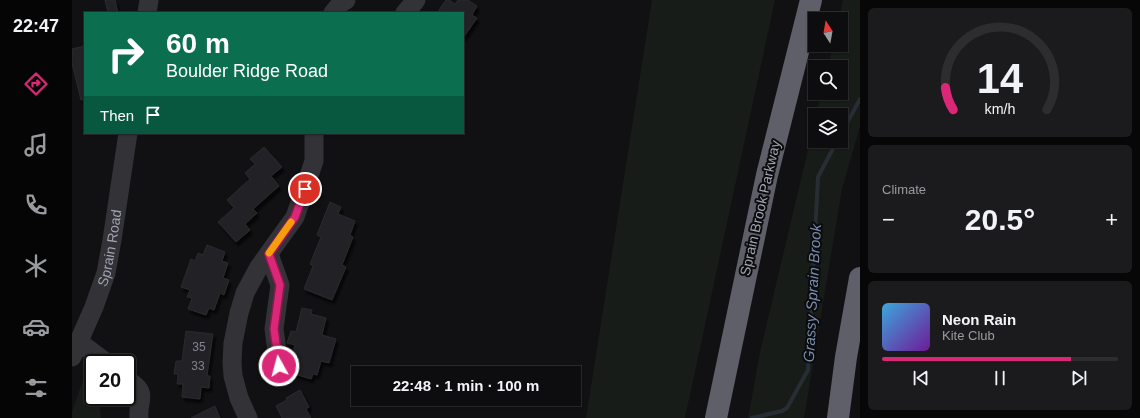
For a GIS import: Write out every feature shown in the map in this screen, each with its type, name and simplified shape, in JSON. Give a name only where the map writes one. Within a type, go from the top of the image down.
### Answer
[{"type":"highway","name":"Sprain Brook Parkway","points":[[717,413],[767,175],[811,0]]},
{"type":"highway","points":[[838,418],[846,357],[860,278]]},
{"type":"street","points":[[147,12],[149,0]]},
{"type":"street","points":[[334,12],[341,3],[346,0]]},
{"type":"street","points":[[406,12],[416,0]]},
{"type":"street","name":"Sprain Road","points":[[75,349],[94,307],[106,272],[128,134]]},
{"type":"street","points":[[248,418],[239,398],[233,376],[233,343],[239,313],[245,293],[259,267],[295,217],[314,161],[314,134]]},
{"type":"street","points":[[269,254],[280,285],[274,329],[279,366]]},
{"type":"street","points":[[75,349],[86,354]]},
{"type":"street","points":[[136,386],[142,398],[139,415]]},
{"type":"street","points":[[134,406],[139,415]]},
{"type":"shaded area","points":[[652,0],[775,0],[685,418],[586,418]]},
{"type":"shaded area","points":[[843,0],[860,0],[860,126],[842,189],[804,418],[748,418],[760,352],[808,148],[848,148],[848,108],[818,108],[819,100],[848,100],[848,60],[830,60],[831,52],[848,52],[848,12],[840,12]]},
{"type":"shaded area","points":[[84,377],[84,406],[99,406],[101,418],[72,418],[72,412]]},
{"type":"building","points":[[105,0],[115,0],[118,12],[108,12]]},
{"type":"building","points":[[446,0],[449,0],[455,4],[458,0],[468,0],[477,6],[472,15],[477,18],[464,37],[464,12],[438,12]]},
{"type":"building","points":[[84,46],[84,99],[81,100],[72,63],[72,49]]},
{"type":"building","points":[[264,147],[282,167],[271,176],[279,186],[253,209],[257,213],[245,224],[250,230],[236,242],[218,222],[234,208],[227,200],[250,179],[245,173],[255,164],[250,159]]},
{"type":"building","points":[[330,202],[341,207],[338,214],[355,221],[350,235],[353,237],[342,265],[346,267],[332,300],[304,289],[313,266],[310,264],[321,237],[317,235]]},
{"type":"building","points":[[207,245],[225,252],[222,261],[228,263],[223,278],[229,280],[224,295],[220,293],[214,310],[209,308],[206,315],[188,309],[192,298],[187,297],[190,290],[181,287],[191,259],[195,261],[198,253],[203,255]]},
{"type":"building","points":[[302,308],[312,310],[311,314],[326,318],[322,335],[336,339],[329,363],[321,361],[317,375],[313,374],[311,379],[288,372],[295,345],[287,343],[291,331],[296,332]]},
{"type":"building","points":[[186,331],[213,334],[207,376],[210,376],[209,388],[201,387],[200,399],[182,397],[183,384],[177,384],[178,374],[174,374],[176,361],[182,361]]},
{"type":"building","points":[[300,390],[309,407],[306,409],[311,418],[282,418],[276,406]]},
{"type":"building","points":[[215,406],[220,418],[191,418]]},
{"type":"waterway","name":"Grassy Sprain Brook","points":[[848,121],[860,99]]},
{"type":"waterway","name":"Grassy Sprain Brook","points":[[752,418],[782,411],[787,408],[808,370],[818,177],[833,148]]},
{"type":"slow traffic","points":[[269,253],[291,222]]},
{"type":"route","points":[[279,366],[274,329],[280,285],[269,254],[295,217],[305,189]]}]
